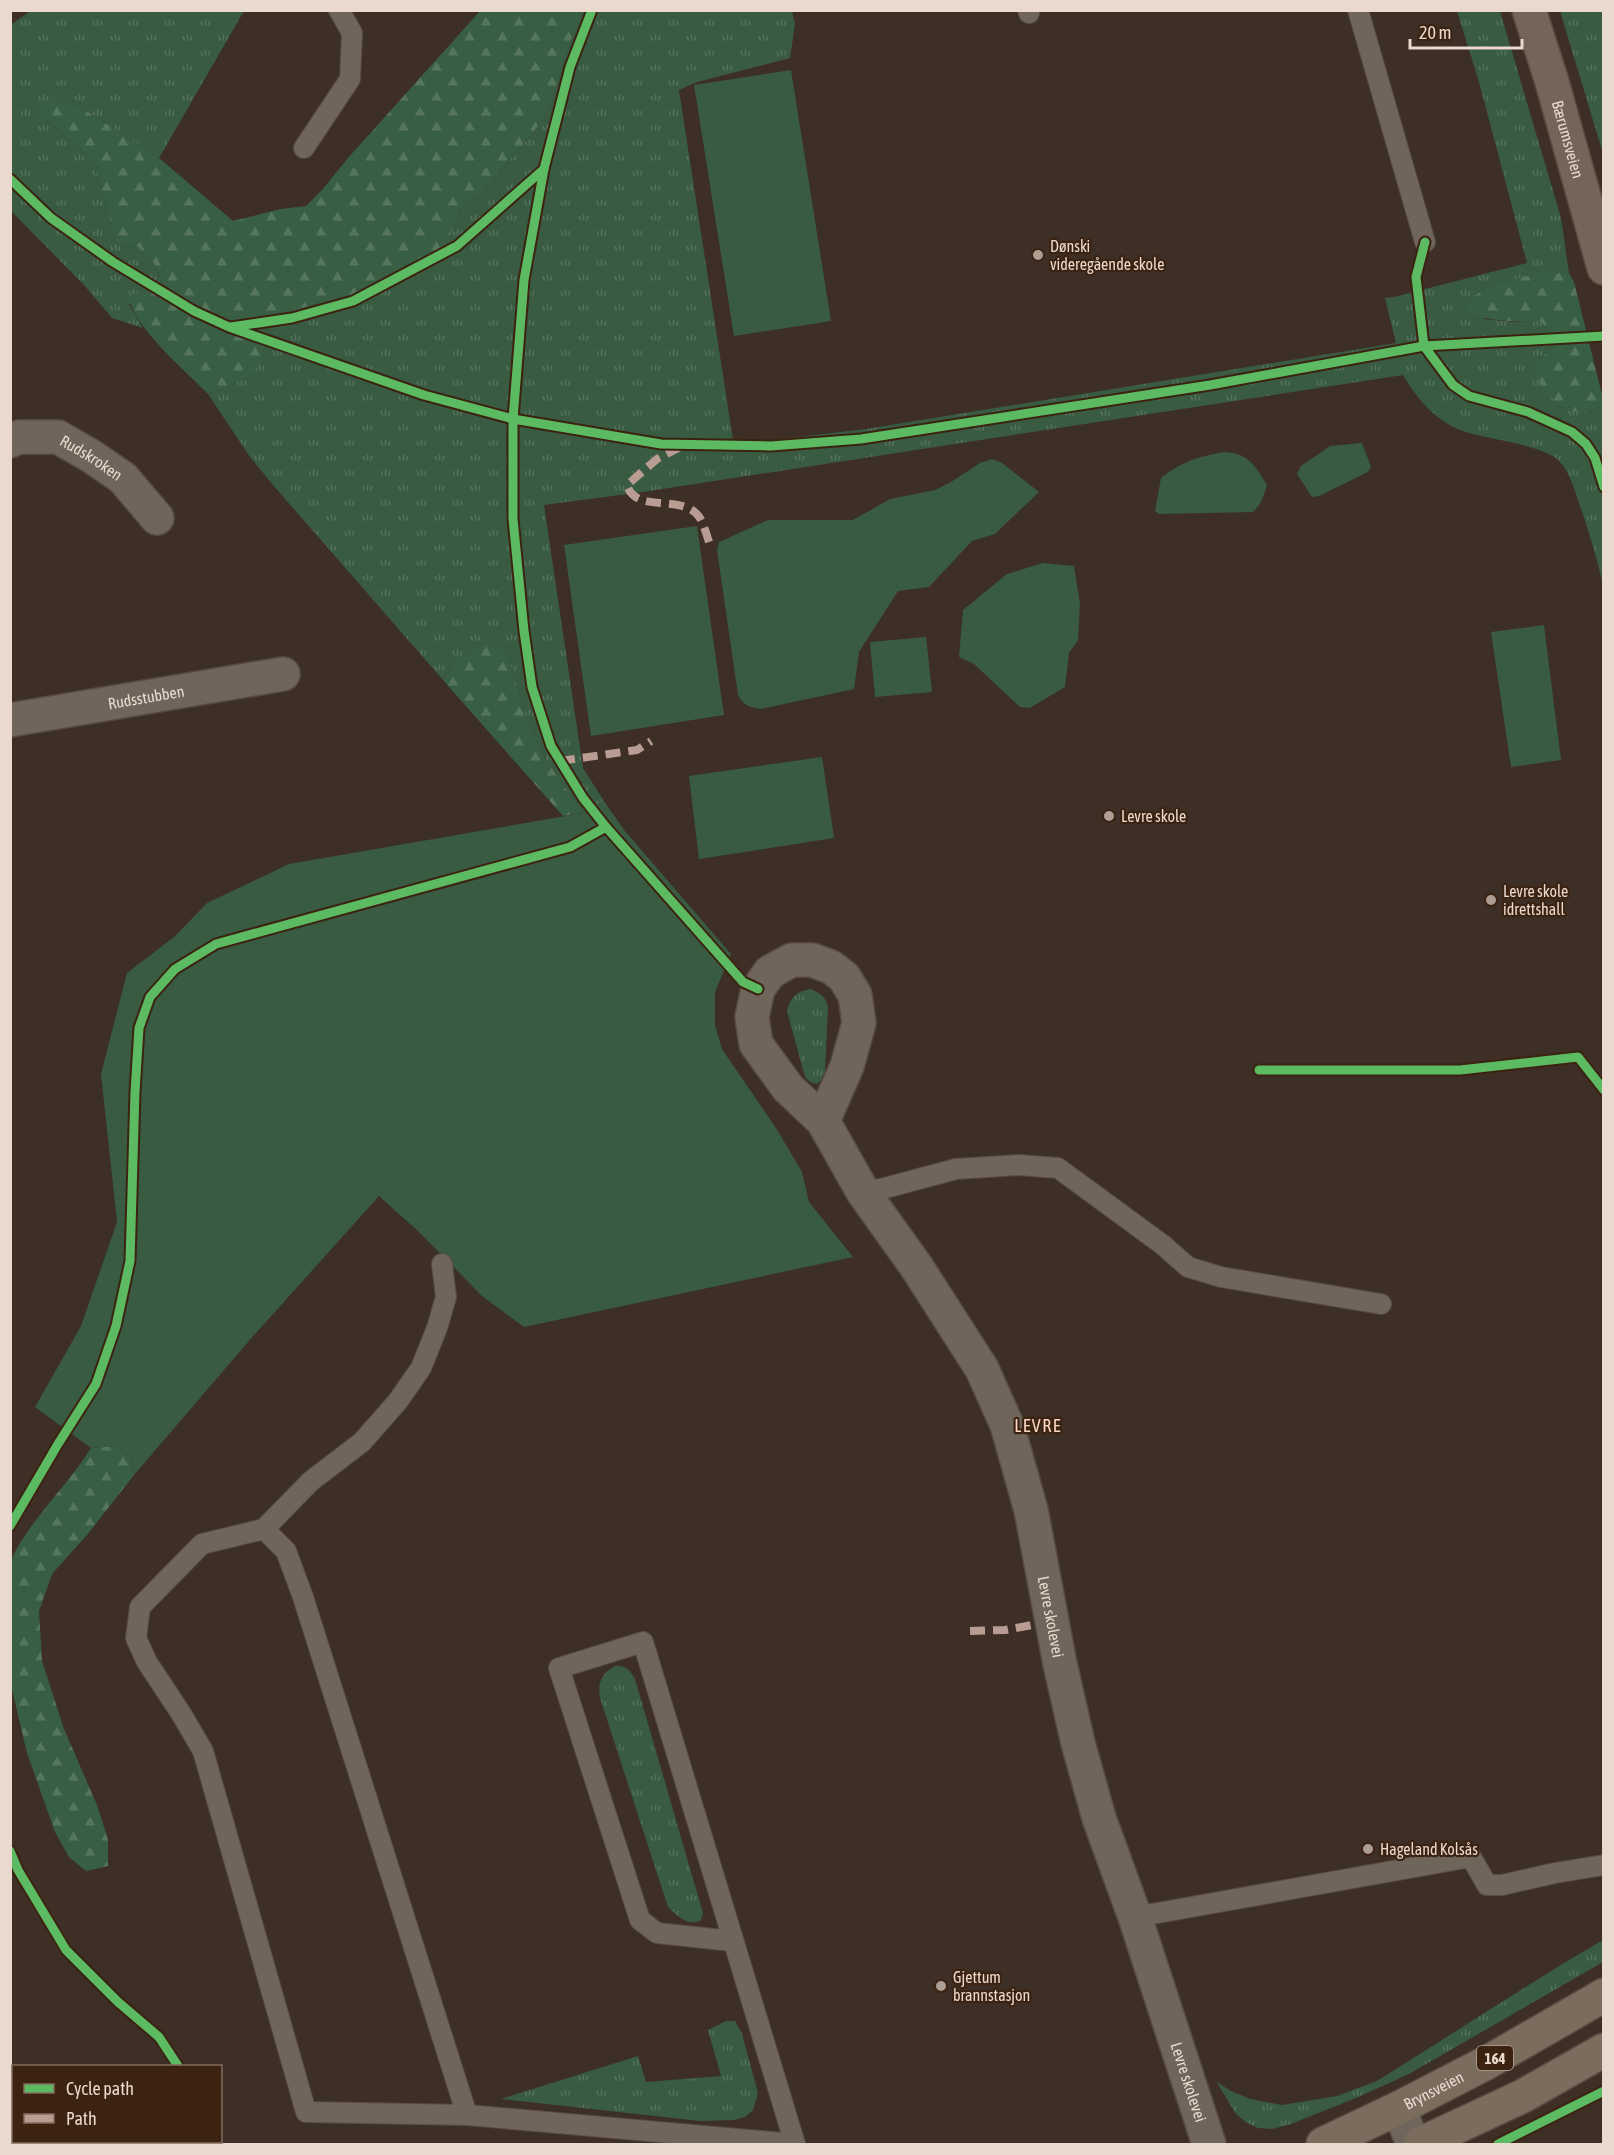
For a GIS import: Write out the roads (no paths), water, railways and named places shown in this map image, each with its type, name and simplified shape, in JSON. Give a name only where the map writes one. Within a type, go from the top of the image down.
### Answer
[{"type":"main road","name":"Bærumsveien","points":[[1529,10],[1552,82],[1604,268]]},
{"type":"main road","name":"Brynsveien","points":[[1323,2145],[1488,2062],[1604,1995]]},
{"type":"main road","points":[[1420,2145],[1523,2096],[1604,2050]]},
{"type":"street","name":"Rudskroken","points":[[10,441],[19,436],[58,437],[123,478],[157,518]]},
{"type":"street","name":"Rudsstubben","points":[[10,720],[283,674]]},
{"type":"street","name":"Levre skolevei","points":[[823,1121],[847,1066],[859,1023],[855,995],[844,977],[831,967],[812,960],[792,960],[770,972],[758,989],[752,1017],[756,1044],[788,1088],[823,1121],[863,1192],[916,1266],[982,1370],[1007,1425],[1031,1510],[1060,1664],[1078,1743],[1099,1818],[1135,1917],[1209,2145]]},
{"type":"street","points":[[1399,2108],[1413,2145]]},
{"type":"lane","points":[[304,148],[350,79],[352,33],[339,10]]},
{"type":"lane","points":[[1358,10],[1425,242]]},
{"type":"lane","points":[[863,1192],[956,1169],[1020,1165],[1058,1168],[1154,1238],[1188,1267],[1221,1277],[1381,1304]]},
{"type":"lane","points":[[442,1264],[446,1297],[437,1328],[421,1368],[398,1401],[362,1442],[311,1481],[264,1529],[202,1544],[140,1607],[136,1638],[147,1662],[203,1751],[306,2112],[467,2115],[795,2144],[643,1642],[559,1668],[640,1920],[657,1933],[732,1941]]},
{"type":"lane","points":[[264,1529],[286,1551],[303,1597],[467,2115]]},
{"type":"lane","points":[[1135,1917],[1471,1857],[1486,1884],[1502,1884],[1604,1865]]},
{"type":"place","name":"Dønski videregående skole","points":[[1038,255]]},
{"type":"place","name":"Levre skole","points":[[1109,816]]},
{"type":"place","name":"Levre skole idrettshall","points":[[1491,900]]},
{"type":"place","name":"Hageland Kolsås","points":[[1368,1849]]},
{"type":"place","name":"Gjettum brannstasjon","points":[[941,1986]]},
{"type":"district","name":"LEVRE","points":[[1038,1425]]}]
